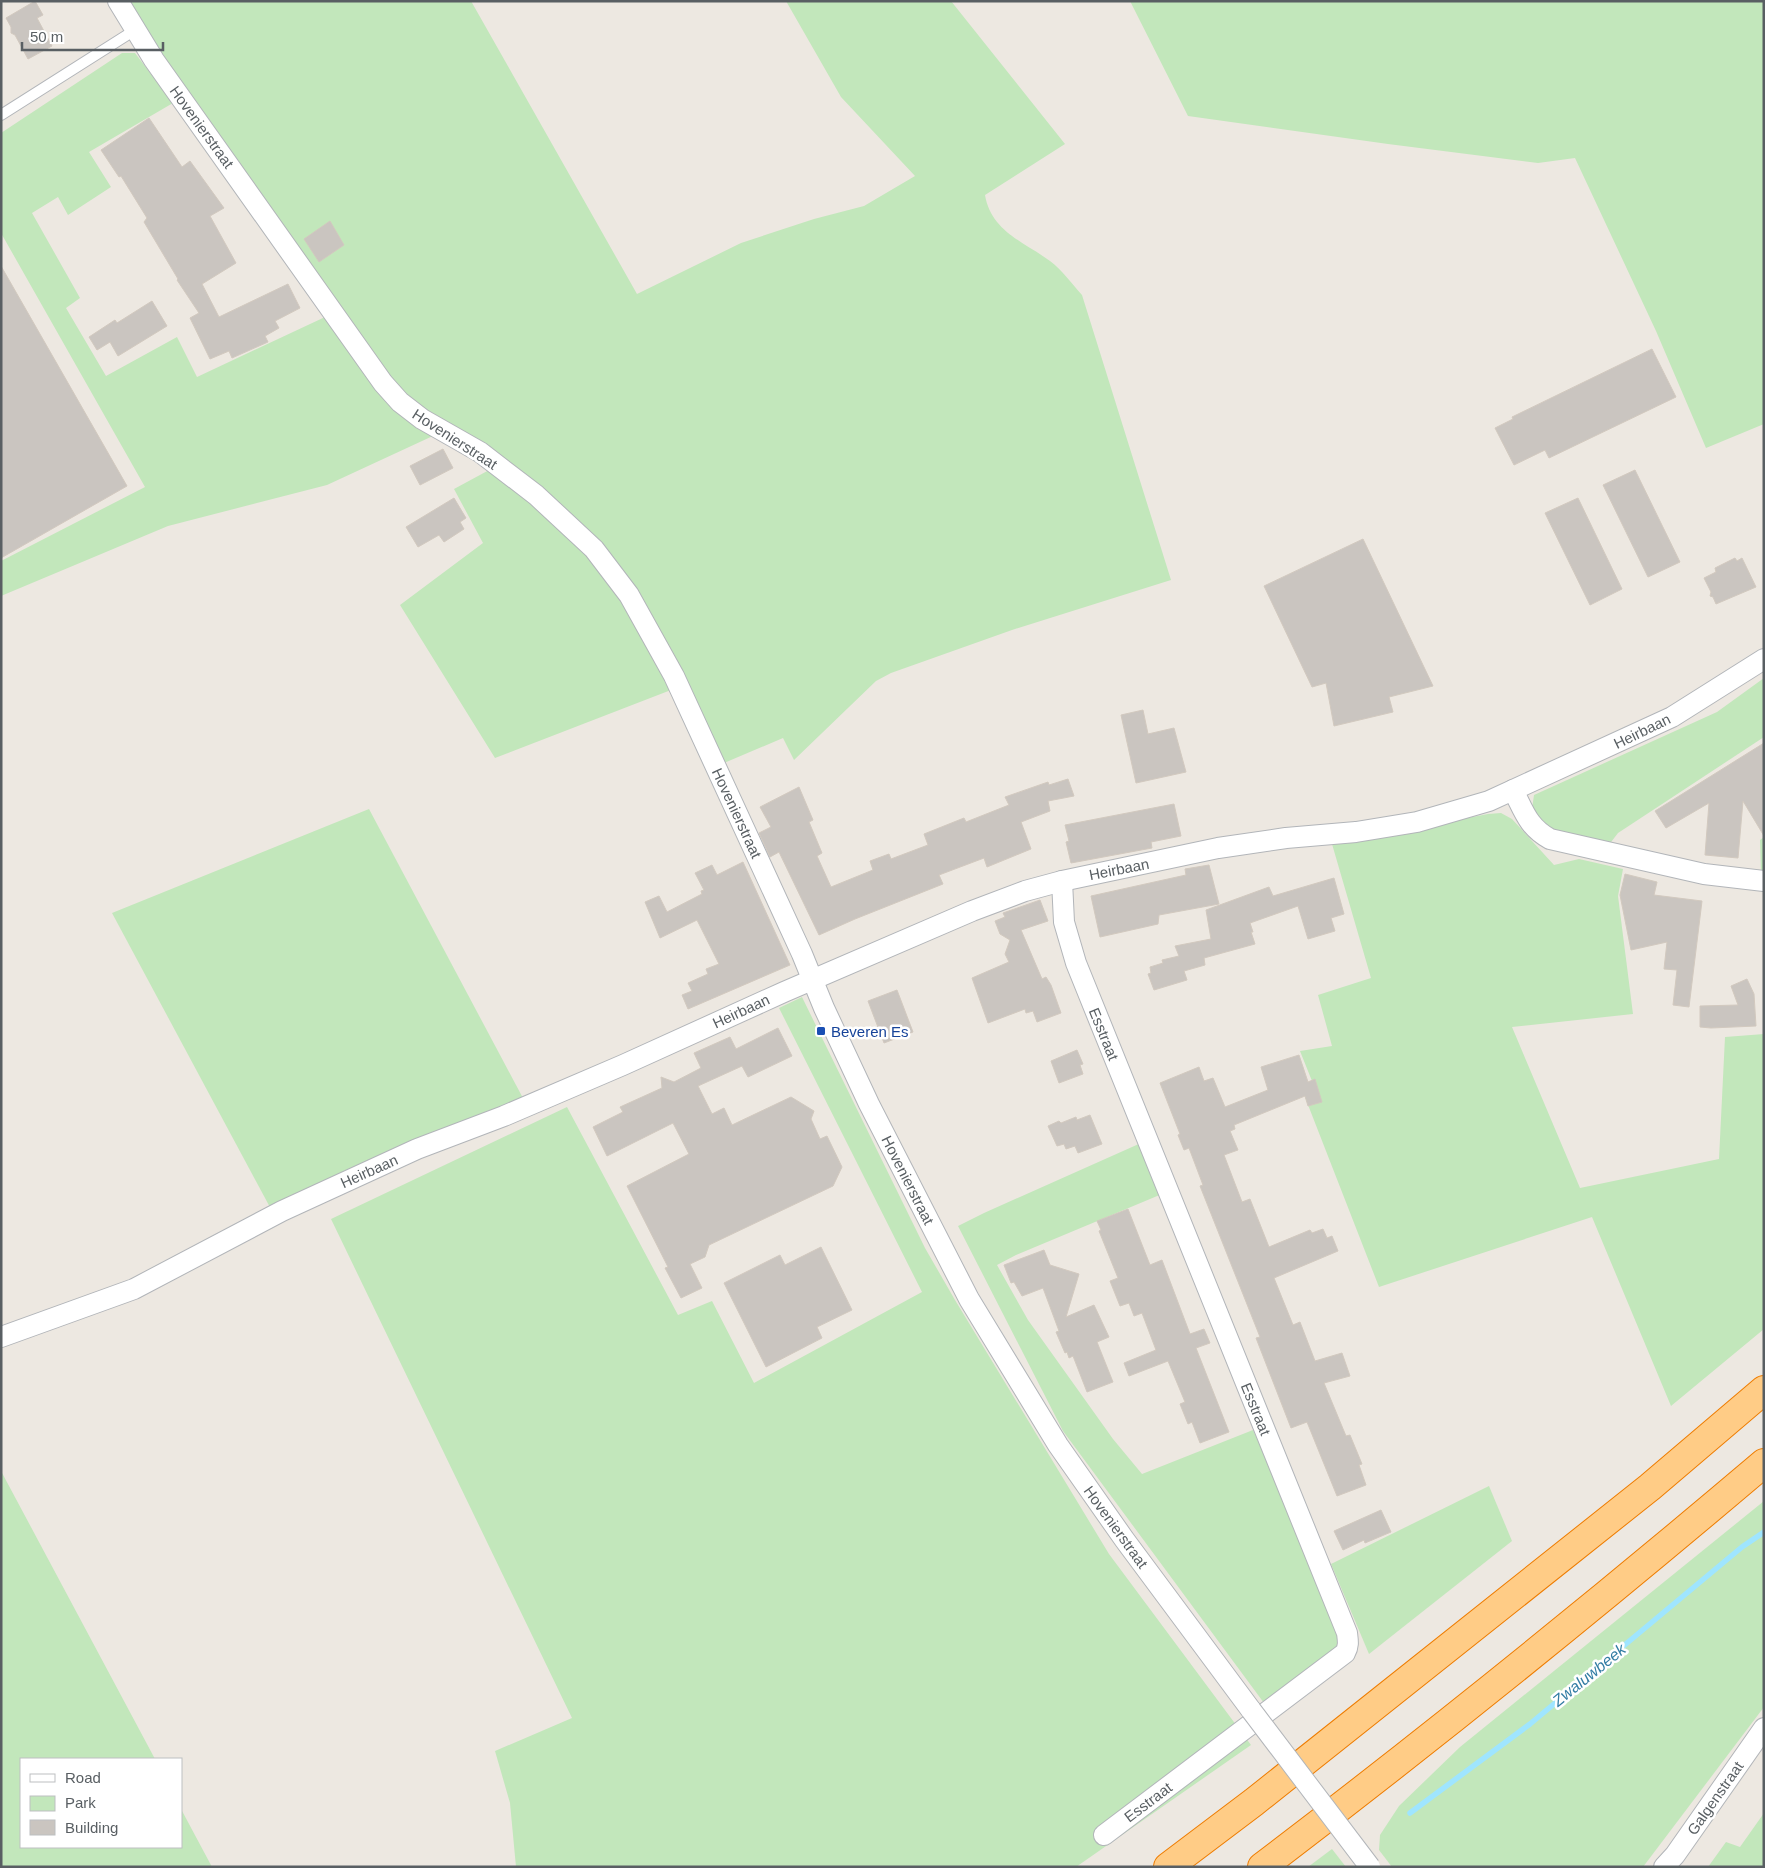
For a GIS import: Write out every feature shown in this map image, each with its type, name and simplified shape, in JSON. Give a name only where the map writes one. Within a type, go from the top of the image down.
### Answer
[{"type":"highway","points":[[1168,1867],[1261,1796],[1650,1488],[1764,1390]]},
{"type":"highway","points":[[1262,1867],[1519,1666],[1677,1538],[1764,1464]]},
{"type":"street","name":"Hovenierstraat","points":[[118,1],[165,76],[394,396],[422,419],[480,452],[536,495],[594,549],[629,595],[674,676],[869,1104],[969,1299],[1058,1445],[1124,1539],[1370,1867]]},
{"type":"street","name":"Heirbaan","points":[[1,1337],[134,1289],[282,1211],[416,1149],[512,1113],[972,911],[1025,891],[1062,881],[1218,848],[1286,838],[1356,832],[1417,822],[1489,801],[1672,717],[1764,658]]},
{"type":"street","points":[[1513,790],[1530,822],[1538,832],[1550,839],[1704,874],[1764,881]]},
{"type":"street","name":"Esstraat","points":[[1062,881],[1064,922],[1076,963],[1347,1633],[1348,1647],[1345,1653],[1104,1836]]},
{"type":"street","name":"Galgenstraat","points":[[1664,1867],[1675,1855],[1764,1728]]},
{"type":"lane","points":[[1,115],[135,30]]},
{"type":"green space","points":[[128,1],[471,1],[637,294],[741,243],[814,219],[864,206],[915,176],[841,97],[786,1],[951,1],[1065,144],[985,195],[988,207],[1001,227],[1054,265],[1082,295],[1171,580],[1012,630],[891,673],[876,681],[794,760],[783,738],[724,763],[652,617],[623,570],[582,527],[496,451],[417,404],[391,378],[164,59]]},
{"type":"green space","points":[[1130,1],[1764,1],[1764,424],[1706,448],[1656,331],[1575,158],[1538,163],[1188,116]]},
{"type":"green space","points":[[122,53],[135,53],[173,103],[89,152],[111,187],[68,215],[58,197],[32,213],[80,298],[66,308],[106,376],[177,337],[197,377],[325,317],[435,435],[327,485],[168,526],[1,596],[1,561],[145,487],[1,233],[1,133]]},
{"type":"green space","points":[[491,469],[588,554],[610,583],[637,625],[671,690],[495,758],[400,605],[483,543],[454,489]]},
{"type":"green space","points":[[1764,678],[1764,737],[1618,833],[1608,846],[1574,839],[1545,827],[1532,809],[1534,795],[1717,712]]},
{"type":"green space","points":[[369,809],[524,1100],[272,1211],[112,913]]},
{"type":"green space","points":[[1501,813],[1512,819],[1554,865],[1579,859],[1623,869],[1618,896],[1633,1014],[1512,1027],[1580,1188],[1719,1159],[1725,1037],[1764,1034],[1764,1329],[1671,1406],[1592,1217],[1379,1287],[1303,1092],[1314,1086],[1300,1051],[1332,1046],[1318,995],[1371,978],[1332,844]]},
{"type":"green space","points":[[1764,837],[1764,875],[1761,875],[1760,840]]},
{"type":"green space","points":[[802,997],[925,1248],[955,1300],[1109,1554],[1251,1745],[1076,1867],[516,1867],[510,1803],[495,1751],[572,1718],[331,1219],[567,1107],[678,1315],[712,1301],[754,1383],[922,1292],[779,1008]]},
{"type":"green space","points":[[1141,1143],[1162,1194],[1016,1255],[997,1265],[1028,1320],[1113,1439],[1142,1474],[1253,1430],[1345,1638],[1345,1645],[1264,1703],[1063,1431],[958,1226]]},
{"type":"green space","points":[[1,1471],[154,1758],[20,1758],[20,1848],[182,1848],[182,1811],[212,1867],[1,1867]]},
{"type":"green space","points":[[1489,1486],[1512,1541],[1369,1654],[1331,1564]]},
{"type":"green space","points":[[1764,1501],[1764,1707],[1643,1867],[1392,1867],[1379,1850],[1380,1835],[1399,1806],[1460,1747]]},
{"type":"green space","points":[[1764,1813],[1764,1867],[1708,1867],[1726,1842],[1740,1847]]},
{"type":"green space","points":[[1332,1849],[1346,1867],[1308,1867]]},
{"type":"building","points":[[35,1],[43,15],[37,18],[52,46],[28,59],[15,35],[11,33],[11,27],[6,18]]},
{"type":"building","points":[[149,118],[182,167],[190,161],[224,208],[210,216],[236,263],[202,284],[219,317],[288,284],[300,308],[275,321],[279,328],[265,336],[268,342],[232,358],[229,351],[210,359],[190,318],[199,313],[177,280],[144,222],[147,218],[121,176],[119,177],[101,150]]},
{"type":"building","points":[[330,221],[344,245],[319,262],[304,239]]},
{"type":"building","points":[[1,266],[127,486],[1,558]]},
{"type":"building","points":[[152,301],[167,326],[118,356],[110,342],[97,350],[89,337],[115,320],[117,323]]},
{"type":"building","points":[[1652,349],[1676,397],[1549,458],[1545,450],[1514,465],[1495,428],[1513,419],[1512,417]]},
{"type":"building","points":[[443,449],[453,468],[420,485],[410,466]]},
{"type":"building","points":[[1635,470],[1680,562],[1648,577],[1603,485]]},
{"type":"building","points":[[454,498],[466,518],[460,522],[464,529],[444,542],[439,535],[418,547],[406,527]]},
{"type":"building","points":[[1578,498],[1622,589],[1590,605],[1545,513]]},
{"type":"building","points":[[1363,539],[1433,686],[1389,697],[1393,712],[1334,726],[1326,683],[1312,687],[1264,586]]},
{"type":"building","points":[[1735,558],[1737,561],[1742,558],[1756,587],[1716,604],[1713,597],[1710,596],[1711,592],[1704,578],[1716,572],[1715,568]]},
{"type":"building","points":[[1143,710],[1148,734],[1174,728],[1186,772],[1136,783],[1121,715]]},
{"type":"building","points":[[1764,743],[1764,836],[1743,801],[1738,858],[1705,855],[1709,803],[1666,828],[1655,811]]},
{"type":"building","points":[[1068,779],[1074,796],[1048,801],[1050,811],[1021,822],[1031,849],[987,867],[984,858],[939,875],[943,884],[819,935],[779,852],[770,857],[759,833],[771,827],[760,807],[799,787],[813,820],[809,822],[822,853],[817,856],[831,887],[873,870],[870,861],[889,854],[891,859],[928,845],[924,834],[964,818],[966,822],[1009,805],[1005,797],[1048,782],[1049,785]]},
{"type":"building","points":[[1174,804],[1181,836],[1151,842],[1152,848],[1071,863],[1066,842],[1069,841],[1065,825]]},
{"type":"building","points":[[743,862],[790,965],[688,1009],[682,995],[692,991],[688,983],[708,974],[706,969],[719,964],[697,920],[660,938],[645,902],[659,896],[667,912],[702,894],[701,891],[704,890],[695,873],[712,865],[717,875]]},
{"type":"building","points":[[1209,865],[1219,904],[1159,915],[1158,924],[1100,937],[1091,896],[1186,875],[1185,869]]},
{"type":"building","points":[[1625,874],[1657,882],[1654,895],[1702,901],[1689,1007],[1673,1005],[1677,970],[1664,969],[1667,942],[1631,950],[1620,895]]},
{"type":"building","points":[[1334,878],[1344,914],[1331,918],[1335,931],[1308,939],[1298,906],[1250,923],[1255,944],[1204,958],[1205,965],[1184,971],[1187,980],[1154,990],[1148,974],[1151,973],[1150,967],[1163,963],[1162,960],[1179,956],[1175,946],[1211,939],[1206,910],[1269,887],[1273,896]]},
{"type":"building","points":[[1040,900],[1048,921],[1021,930],[1042,979],[1046,977],[1051,985],[1061,1013],[1037,1022],[1033,1011],[1026,1013],[1025,1009],[988,1023],[972,978],[1009,962],[1005,954],[1010,940],[1000,934],[995,921],[1005,917],[1003,913]]},
{"type":"building","points":[[1747,979],[1754,994],[1756,1026],[1700,1027],[1700,1006],[1738,1005],[1731,986]]},
{"type":"building","points":[[897,990],[913,1032],[884,1043],[868,1001]]},
{"type":"building","points":[[778,1028],[792,1056],[748,1077],[742,1066],[698,1086],[712,1114],[724,1108],[732,1125],[791,1097],[814,1111],[811,1119],[820,1139],[827,1136],[842,1167],[833,1186],[709,1245],[705,1257],[690,1264],[702,1288],[681,1298],[665,1268],[668,1267],[627,1186],[689,1154],[673,1123],[607,1156],[593,1127],[623,1112],[620,1107],[662,1088],[661,1077],[674,1082],[701,1068],[694,1053],[730,1037],[736,1049]]},
{"type":"building","points":[[1077,1050],[1083,1064],[1080,1065],[1083,1074],[1059,1083],[1051,1061]]},
{"type":"building","points":[[1299,1055],[1308,1082],[1315,1079],[1322,1102],[1308,1106],[1305,1096],[1234,1125],[1235,1129],[1230,1131],[1238,1150],[1224,1155],[1242,1202],[1250,1199],[1269,1247],[1310,1230],[1312,1233],[1323,1229],[1327,1238],[1332,1236],[1338,1251],[1274,1278],[1293,1325],[1300,1322],[1315,1361],[1342,1353],[1350,1376],[1324,1383],[1346,1436],[1350,1435],[1362,1464],[1359,1465],[1366,1485],[1337,1496],[1307,1422],[1291,1428],[1256,1338],[1260,1337],[1200,1186],[1203,1185],[1189,1148],[1184,1150],[1178,1135],[1180,1134],[1160,1083],[1199,1067],[1204,1081],[1213,1078],[1225,1107],[1268,1090],[1261,1067]]},
{"type":"building","points":[[1090,1115],[1102,1144],[1078,1153],[1075,1146],[1066,1149],[1064,1144],[1057,1146],[1048,1126],[1059,1121],[1061,1123],[1076,1117],[1077,1120]]},
{"type":"building","points":[[1128,1209],[1150,1265],[1162,1260],[1190,1334],[1204,1329],[1210,1343],[1196,1348],[1229,1432],[1200,1443],[1192,1422],[1188,1424],[1180,1404],[1185,1402],[1168,1361],[1129,1376],[1124,1363],[1156,1350],[1142,1313],[1134,1316],[1129,1303],[1120,1306],[1110,1281],[1118,1278],[1099,1231],[1101,1230],[1097,1221]]},
{"type":"building","points":[[821,1247],[852,1310],[817,1327],[822,1338],[766,1367],[724,1283],[780,1255],[785,1265]]},
{"type":"building","points":[[1044,1250],[1050,1265],[1079,1274],[1066,1317],[1094,1305],[1109,1337],[1097,1342],[1113,1382],[1087,1392],[1073,1356],[1069,1358],[1067,1352],[1065,1353],[1056,1332],[1059,1331],[1043,1288],[1022,1296],[1014,1282],[1011,1283],[1004,1265]]},
{"type":"building","points":[[1381,1510],[1391,1532],[1365,1543],[1364,1540],[1343,1550],[1334,1531]]},
{"type":"waterway","name":"Zwaluwbeek","points":[[1410,1813],[1530,1724],[1742,1547],[1764,1532]]},
{"type":"place","name":"Beveren Es","points":[[821,1031]]}]
